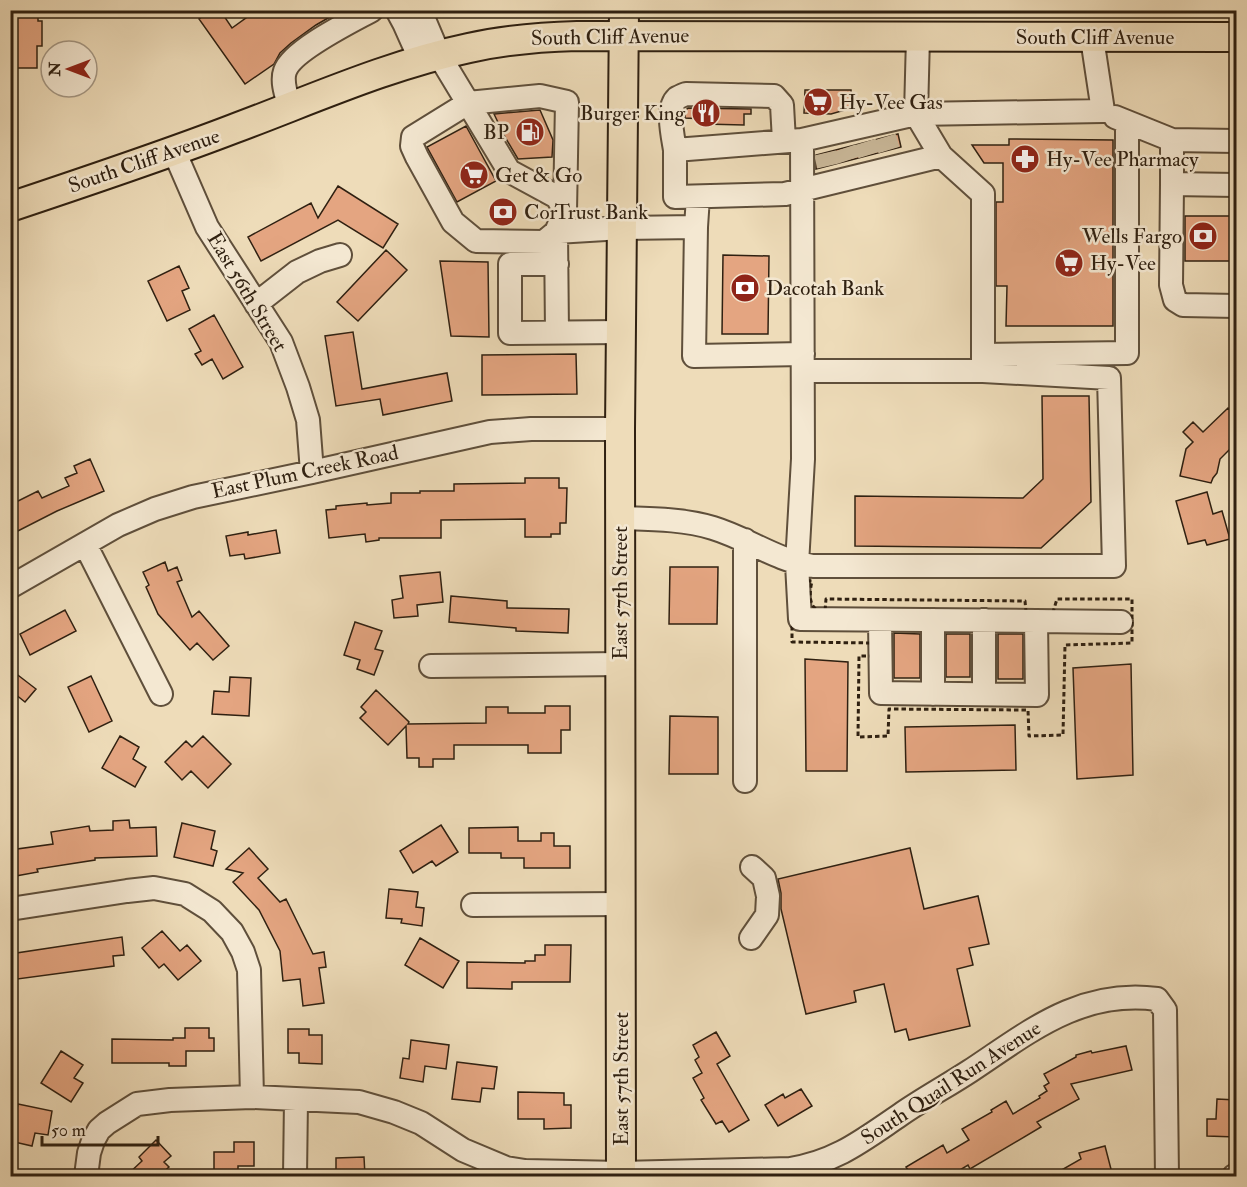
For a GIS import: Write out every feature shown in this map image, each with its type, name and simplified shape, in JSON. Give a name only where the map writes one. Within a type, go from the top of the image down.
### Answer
[{"type":"main road","name":"South Cliff Avenue","points":[[10,207],[174,151],[390,70],[430,58],[469,48],[525,39],[577,36],[624,23],[918,37],[1236,37]]},
{"type":"main road","name":"East 57th Street","points":[[621,1175],[620,429],[624,23]]},
{"type":"street","points":[[290,108],[284,84],[284,73],[287,66],[297,55],[372,10]]},
{"type":"street","points":[[397,10],[430,58],[468,103],[509,171],[558,197],[565,211]]},
{"type":"street","points":[[420,10],[430,58]]},
{"type":"street","points":[[918,37],[916,114],[942,156],[983,194],[983,363]]},
{"type":"street","points":[[1092,38],[1103,111]]},
{"type":"street","points":[[846,150],[782,105],[774,96],[686,94],[678,97],[672,105],[675,197],[785,194],[803,189],[846,150],[916,114],[1103,111],[1172,140],[1236,141]]},
{"type":"street","points":[[557,332],[556,232],[565,211],[567,102],[540,96],[468,103],[413,137],[412,146],[417,158],[453,222],[476,241],[544,242],[556,232],[696,227]]},
{"type":"street","points":[[698,197],[694,356],[803,363],[983,363],[1127,353],[1127,122]]},
{"type":"street","points":[[1172,140],[1171,285],[1175,300],[1183,305],[1236,306]]},
{"type":"street","points":[[675,150],[846,150],[942,156]]},
{"type":"street","points":[[846,150],[803,189],[803,459],[797,564],[800,619],[1122,622]]},
{"type":"street","name":"East 56th Street","points":[[174,151],[207,227],[281,342],[308,420],[312,472]]},
{"type":"street","points":[[1172,184],[1236,185]]},
{"type":"street","points":[[256,304],[297,272],[340,255]]},
{"type":"street","points":[[557,264],[510,264],[510,333],[621,332]]},
{"type":"street","points":[[620,518],[685,523],[712,528],[745,540],[797,564],[813,566],[1114,566],[1109,378],[983,363]]},
{"type":"street","name":"East Plum Creek Road","points":[[10,587],[118,525],[155,509],[193,497],[490,432],[512,429],[620,429]]},
{"type":"street","points":[[745,540],[745,781]]},
{"type":"street","points":[[85,544],[161,694]]},
{"type":"street","points":[[880,620],[881,693],[1037,695],[1036,621]]},
{"type":"street","points":[[933,620],[933,694]]},
{"type":"street","points":[[984,620],[984,694]]},
{"type":"street","points":[[431,666],[621,664]]},
{"type":"street","points":[[751,938],[767,915],[768,896],[764,878],[752,867]]},
{"type":"street","points":[[10,909],[154,888],[185,894],[212,911],[232,932],[243,952],[249,970],[252,1097]]},
{"type":"street","points":[[474,905],[621,904]]},
{"type":"street","name":"South Quail Run Avenue","points":[[86,1176],[89,1153],[99,1130],[137,1104],[170,1100],[252,1097],[359,1102],[421,1123],[463,1150],[506,1168],[525,1171],[621,1175],[808,1166],[830,1158],[858,1143],[1018,1038],[1065,1012],[1096,1002],[1140,997],[1157,999],[1165,1010],[1167,1176]]},
{"type":"street","points":[[295,1176],[296,1100]]},
{"type":"building","points":[[10,10],[38,10],[38,21],[42,21],[42,39],[39,39],[39,46],[37,46],[37,68],[10,68]]},
{"type":"building","points":[[211,10],[220,10],[232,28],[257,10],[342,10],[291,43],[280,53],[274,64],[245,84],[199,19]]},
{"type":"building","points":[[805,90],[851,90],[852,108],[831,114],[804,113]]},
{"type":"building","points":[[688,108],[751,109],[751,114],[744,114],[744,125],[704,124],[704,119],[685,118],[685,111]]},
{"type":"building","points":[[540,110],[553,140],[552,157],[518,159],[494,114]]},
{"type":"building","points":[[466,126],[496,181],[457,202],[427,147]]},
{"type":"building","points":[[898,134],[901,147],[816,169],[816,155]]},
{"type":"building","points":[[1009,139],[1113,140],[1113,326],[1006,326],[1007,286],[996,286],[996,202],[1003,202],[1003,163],[984,163],[972,145],[1009,145]]},
{"type":"building","points":[[338,186],[398,224],[383,248],[338,220],[261,261],[248,237],[311,203],[318,218]]},
{"type":"building","points":[[1185,216],[1236,216],[1236,261],[1185,261]]},
{"type":"building","points":[[386,250],[407,270],[358,321],[337,302]]},
{"type":"building","points":[[723,255],[769,256],[768,334],[722,334]]},
{"type":"building","points":[[440,261],[488,262],[489,337],[451,336]]},
{"type":"building","points":[[179,266],[189,288],[182,291],[190,310],[167,321],[148,281]]},
{"type":"building","points":[[214,315],[243,367],[223,379],[212,359],[202,365],[195,354],[201,351],[189,329]]},
{"type":"building","points":[[353,332],[362,389],[447,373],[452,401],[383,415],[380,399],[336,406],[325,336]]},
{"type":"building","points":[[576,354],[577,394],[482,395],[482,355]]},
{"type":"building","points":[[1042,396],[1089,396],[1091,502],[1041,548],[855,546],[855,496],[1023,498],[1043,479]]},
{"type":"building","points":[[1228,408],[1236,416],[1236,443],[1220,459],[1217,473],[1211,483],[1180,476],[1186,449],[1193,442],[1183,432],[1193,422],[1203,432]]},
{"type":"building","points":[[90,459],[104,491],[57,511],[10,535],[10,505],[38,491],[42,498],[69,486],[65,478],[77,473],[74,466]]},
{"type":"building","points":[[525,478],[559,478],[559,488],[567,488],[566,523],[560,523],[560,534],[551,534],[551,537],[525,537],[525,519],[441,520],[441,538],[379,538],[379,540],[366,542],[365,534],[329,538],[326,510],[336,509],[336,506],[391,503],[391,493],[454,491],[454,484],[525,483]]},
{"type":"building","points":[[1207,492],[1213,514],[1222,511],[1230,539],[1207,545],[1205,540],[1188,544],[1176,501]]},
{"type":"building","points":[[276,530],[280,553],[245,559],[244,554],[230,556],[226,536]]},
{"type":"building","points":[[165,562],[168,571],[177,567],[182,580],[177,582],[192,617],[199,611],[229,646],[213,660],[197,643],[190,650],[158,614],[146,587],[149,585],[143,572]]},
{"type":"building","points":[[670,567],[718,567],[717,624],[669,624]]},
{"type":"building","points":[[440,572],[443,602],[417,605],[418,616],[394,618],[392,600],[403,598],[400,576]]},
{"type":"building","points":[[451,596],[507,601],[507,608],[569,609],[568,633],[516,631],[516,628],[449,622]]},
{"type":"building","points":[[65,610],[76,631],[30,655],[20,634]]},
{"type":"building","points":[[355,622],[382,631],[375,649],[383,651],[374,675],[357,669],[360,660],[344,655]]},
{"type":"building","points":[[894,633],[920,634],[920,678],[894,678]]},
{"type":"building","points":[[946,634],[970,634],[970,677],[946,677]]},
{"type":"building","points":[[998,634],[1023,634],[1023,679],[998,679]]},
{"type":"building","points":[[805,659],[848,662],[847,771],[806,771]]},
{"type":"building","points":[[1131,664],[1133,775],[1077,779],[1073,668]]},
{"type":"building","points":[[10,669],[36,689],[25,702],[10,690]]},
{"type":"building","points":[[91,676],[112,721],[89,732],[68,687]]},
{"type":"building","points":[[230,677],[251,678],[249,716],[212,714],[214,691],[229,692]]},
{"type":"building","points":[[376,690],[409,722],[408,724],[486,723],[486,707],[508,707],[508,713],[545,713],[545,706],[570,706],[570,730],[561,730],[561,753],[528,753],[528,745],[454,745],[454,759],[433,759],[433,767],[419,767],[419,758],[407,758],[406,726],[388,745],[360,718],[366,712],[361,707]]},
{"type":"building","points":[[670,716],[718,717],[718,774],[669,774]]},
{"type":"building","points":[[1015,725],[1016,770],[906,772],[905,727]]},
{"type":"building","points":[[120,736],[139,747],[133,759],[146,767],[135,787],[102,768]]},
{"type":"building","points":[[203,736],[231,764],[208,788],[191,771],[182,780],[165,762],[186,741],[192,747]]},
{"type":"building","points":[[129,820],[130,828],[156,827],[157,856],[95,858],[95,860],[37,869],[38,872],[10,877],[10,850],[53,844],[51,832],[89,826],[90,831],[113,830],[113,821]]},
{"type":"building","points":[[182,823],[215,831],[211,849],[217,851],[213,866],[174,857]]},
{"type":"building","points":[[441,825],[458,852],[436,866],[432,861],[413,873],[400,851]]},
{"type":"building","points":[[518,827],[518,841],[541,841],[541,833],[554,833],[554,846],[570,846],[570,868],[524,868],[524,858],[501,858],[501,853],[469,853],[469,828]]},
{"type":"building","points":[[249,848],[268,869],[258,878],[280,902],[286,899],[313,954],[324,952],[326,967],[319,968],[324,1003],[303,1006],[300,979],[283,981],[280,951],[259,910],[233,882],[243,873],[226,869]]},
{"type":"building","points":[[910,848],[924,909],[978,896],[989,944],[969,948],[973,965],[957,969],[970,1026],[909,1040],[906,1029],[895,1032],[884,984],[854,991],[856,1002],[806,1014],[781,909],[778,879]]},
{"type":"building","points":[[389,889],[418,892],[416,907],[424,908],[422,926],[401,923],[402,919],[386,918]]},
{"type":"building","points":[[162,931],[180,951],[187,945],[201,961],[178,980],[164,964],[159,968],[142,948]]},
{"type":"building","points":[[122,937],[124,955],[113,956],[114,966],[10,980],[10,954]]},
{"type":"building","points":[[420,938],[459,961],[443,988],[405,965]]},
{"type":"building","points":[[545,945],[571,945],[570,982],[512,982],[512,989],[467,988],[467,962],[525,963],[525,961],[535,961],[535,955],[545,955]]},
{"type":"building","points":[[185,1028],[209,1028],[209,1038],[214,1038],[214,1051],[186,1051],[186,1066],[169,1066],[169,1063],[112,1063],[112,1039],[173,1040],[173,1038],[185,1038]]},
{"type":"building","points":[[288,1029],[309,1029],[309,1035],[322,1035],[322,1064],[299,1063],[299,1053],[288,1053]]},
{"type":"building","points":[[716,1032],[730,1056],[717,1064],[749,1120],[729,1132],[722,1121],[716,1124],[701,1100],[704,1098],[693,1078],[702,1073],[695,1060],[699,1057],[693,1045]]},
{"type":"building","points":[[411,1040],[449,1045],[446,1069],[425,1066],[423,1082],[400,1078],[403,1058],[409,1059]]},
{"type":"building","points":[[1126,1046],[1132,1070],[1071,1084],[1079,1099],[1037,1122],[1041,1127],[970,1169],[968,1165],[950,1176],[912,1176],[906,1167],[943,1145],[947,1153],[969,1140],[962,1129],[1006,1101],[1013,1114],[1040,1098],[1039,1096],[1047,1091],[1044,1086],[1049,1083],[1044,1074],[1076,1055]]},
{"type":"building","points":[[61,1051],[83,1065],[74,1078],[83,1083],[71,1102],[41,1083]]},
{"type":"building","points":[[457,1062],[497,1067],[494,1089],[482,1088],[480,1102],[452,1099]]},
{"type":"building","points":[[801,1089],[812,1106],[778,1126],[765,1105],[783,1094],[785,1098]]},
{"type":"building","points":[[518,1092],[564,1093],[564,1105],[571,1105],[571,1128],[544,1129],[544,1119],[518,1119]]},
{"type":"building","points":[[1217,1099],[1236,1100],[1236,1137],[1207,1136],[1207,1119],[1216,1119]]},
{"type":"building","points":[[18,1104],[52,1111],[48,1135],[35,1133],[32,1146],[10,1141]]},
{"type":"building","points":[[156,1140],[171,1156],[164,1162],[169,1167],[159,1176],[126,1176],[142,1161],[139,1157]]},
{"type":"building","points":[[234,1142],[254,1142],[254,1166],[238,1166],[238,1176],[214,1176],[214,1152],[234,1152]]},
{"type":"building","points":[[1105,1146],[1112,1173],[1099,1176],[1051,1176],[1081,1159],[1079,1153]]},
{"type":"building","points":[[364,1157],[365,1176],[336,1176],[336,1158]]},
{"type":"tunnel","points":[[885,137],[889,150]]},
{"type":"tunnel","points":[[865,142],[869,155]]},
{"type":"tunnel","points":[[845,148],[849,160]]},
{"type":"tunnel","points":[[825,153],[828,166]]},
{"type":"place","name":"Hy-Vee Gas","points":[[818,102]]},
{"type":"place","name":"Burger King","points":[[706,113]]},
{"type":"place","name":"BP","points":[[530,132]]},
{"type":"place","name":"Hy-Vee Pharmacy","points":[[1025,159]]},
{"type":"place","name":"Get & Go","points":[[474,175]]},
{"type":"place","name":"CorTrust Bank","points":[[503,212]]},
{"type":"place","name":"Wells Fargo","points":[[1203,236]]},
{"type":"place","name":"Hy-Vee","points":[[1069,263]]},
{"type":"place","name":"Dacotah Bank","points":[[745,288]]}]
